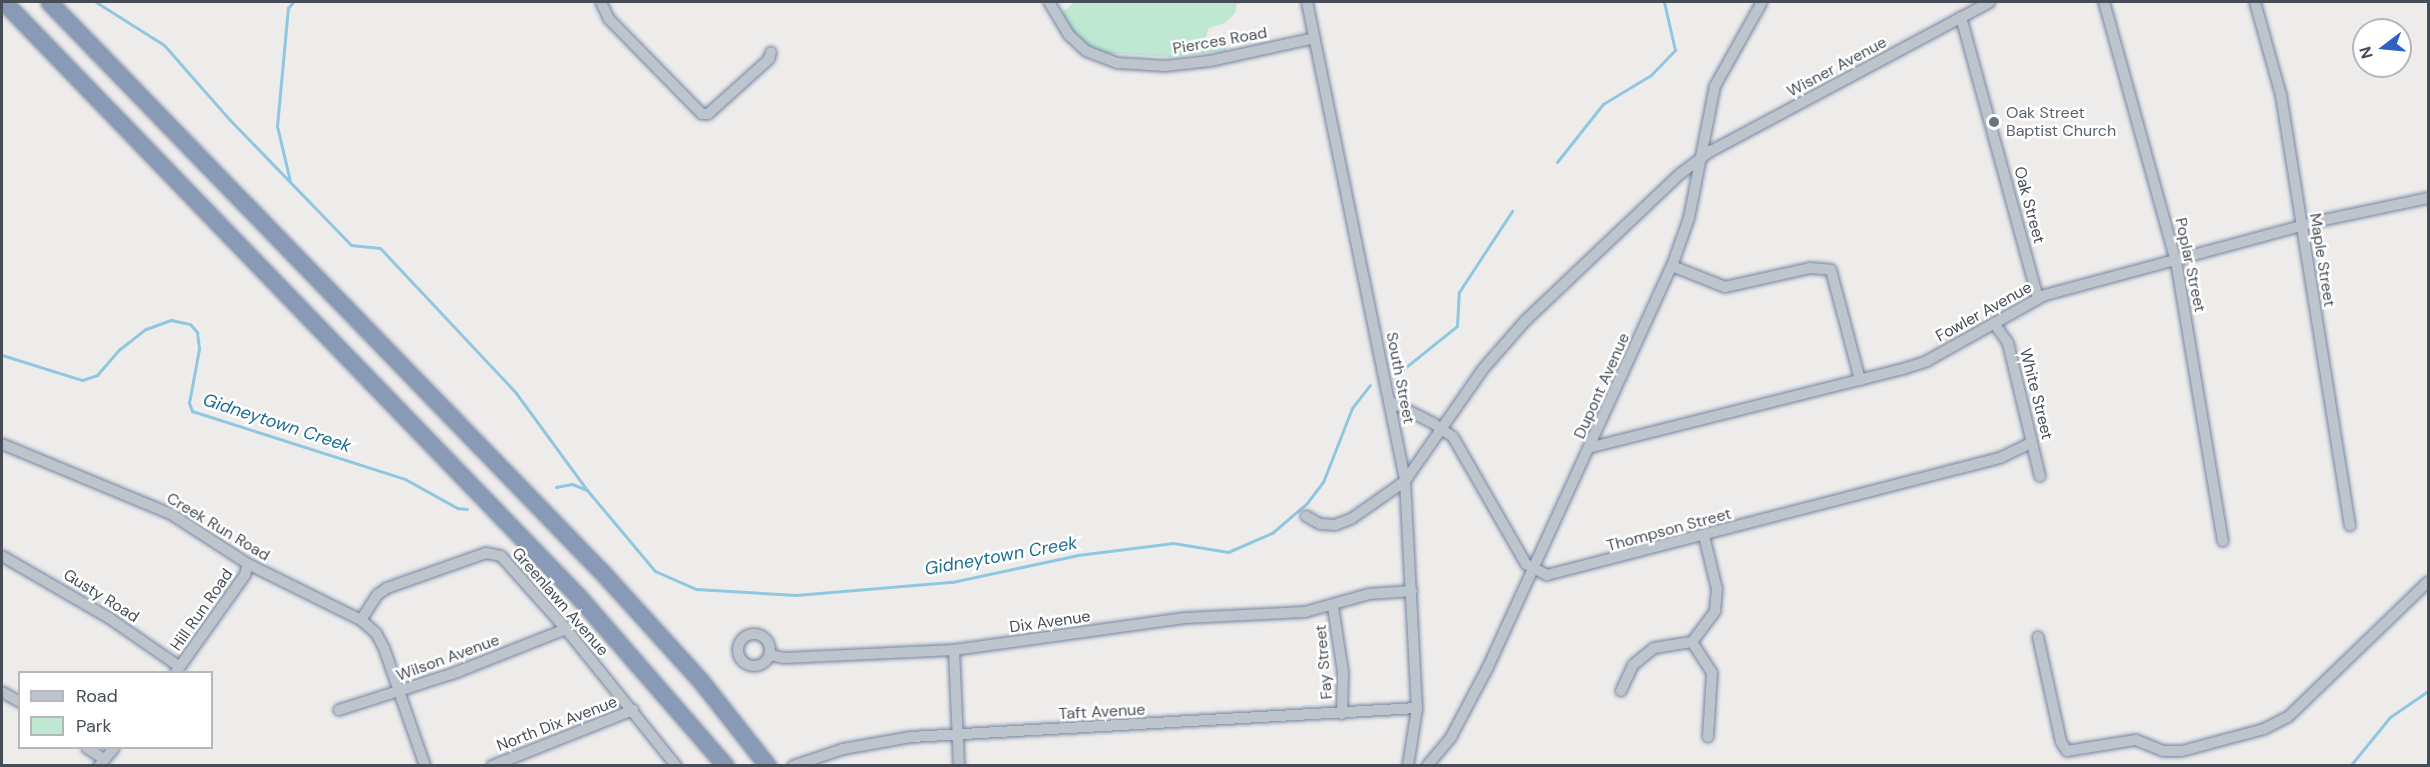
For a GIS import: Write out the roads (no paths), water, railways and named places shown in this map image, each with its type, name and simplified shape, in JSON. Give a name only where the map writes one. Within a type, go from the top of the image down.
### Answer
[{"type":"highway","points":[[4,2],[578,596],[726,765]]},
{"type":"highway","points":[[49,2],[602,572],[768,765]]},
{"type":"street","points":[[601,2],[614,24],[702,114],[708,114],[769,60],[771,52]]},
{"type":"street","name":"Pierces Road","points":[[1049,2],[1069,35],[1086,51],[1118,63],[1165,66],[1210,61],[1315,38]]},
{"type":"street","name":"South Street","points":[[1307,2],[1405,481],[1417,708],[1408,765]]},
{"type":"street","name":"Dupont Avenue","points":[[1427,765],[1451,737],[1533,570],[1592,447],[1672,266],[1689,218],[1715,86],[1762,2]]},
{"type":"street","name":"Wisner Avenue","points":[[1405,481],[1441,427],[1525,321],[1663,189],[1699,160],[1990,2]]},
{"type":"street","name":"Poplar Street","points":[[2104,2],[2176,261],[2223,541]]},
{"type":"street","name":"Maple Street","points":[[2255,2],[2281,95],[2350,525]]},
{"type":"street","name":"Oak Street","points":[[1962,17],[2038,297]]},
{"type":"street","name":"Fowler Avenue","points":[[1592,447],[1928,361],[2038,297],[2301,227],[2428,198]]},
{"type":"street","points":[[1672,266],[1725,287],[1810,268],[1830,270],[1860,380]]},
{"type":"street","name":"White Street","points":[[1994,322],[2008,343],[2031,429],[2031,443],[2040,476]]},
{"type":"street","points":[[1389,401],[1441,427],[1453,437],[1533,570]]},
{"type":"street","name":"Thompson Street","points":[[1533,570],[1547,575],[1561,574],[2002,457],[2031,443]]},
{"type":"street","name":"Creek Run Road","points":[[2,444],[171,514],[248,564],[361,620],[378,637],[399,692]]},
{"type":"street","points":[[1306,516],[1320,524],[1335,525],[1351,519],[1405,481]]},
{"type":"street","points":[[1620,691],[1633,665],[1654,648],[1692,642],[1710,621],[1718,602],[1704,536]]},
{"type":"street","name":"Greenlawn Avenue","points":[[361,620],[377,595],[387,588],[486,554],[495,554],[508,562],[566,629],[676,765]]},
{"type":"street","name":"Gusty Road","points":[[2,556],[109,618],[178,670]]},
{"type":"street","name":"Hill Run Road","points":[[178,670],[245,575],[248,564]]},
{"type":"street","points":[[2038,637],[2061,742],[2067,751],[2136,740],[2163,751],[2182,751],[2264,729],[2288,717],[2428,582]]},
{"type":"street","name":"Dix Avenue","points":[[770,655],[784,658],[954,650],[1185,618],[1334,607],[1369,594],[1412,591]]},
{"type":"street","name":"Fay Street","points":[[1334,607],[1343,672],[1342,714]]},
{"type":"street","name":"Wilson Avenue","points":[[339,710],[399,692],[566,629]]},
{"type":"street","points":[[1692,642],[1712,673],[1708,737]]},
{"type":"street","points":[[954,650],[959,765]]},
{"type":"street","points":[[2,692],[18,701]]},
{"type":"street","points":[[399,692],[424,765]]},
{"type":"street","name":"Taft Avenue","points":[[793,765],[874,742],[1417,708]]},
{"type":"street","name":"North Dix Avenue","points":[[492,765],[633,710]]},
{"type":"street","points":[[89,749],[102,762],[112,749]]},
{"type":"waterway","points":[[96,2],[164,45],[230,120],[351,245],[380,248],[516,393],[587,490]]},
{"type":"waterway","points":[[290,181],[277,126],[288,8],[293,2]]},
{"type":"waterway","name":"Gidneytown Creek","points":[[1557,162],[1603,104],[1651,75],[1675,50],[1664,2]]},
{"type":"waterway","name":"Gidneytown Creek","points":[[1396,375],[1457,326],[1459,292],[1512,211]]},
{"type":"waterway","name":"Gidneytown Creek","points":[[2,355],[82,380],[97,375],[120,349],[146,329],[171,320],[190,324],[197,332],[199,349],[189,403],[192,411],[405,479],[457,508],[467,509]]},
{"type":"waterway","name":"Gidneytown Creek","points":[[556,487],[572,484],[587,490],[655,571],[696,589],[796,595],[952,582],[1078,555],[1173,543],[1228,552],[1272,533],[1307,503],[1323,482],[1352,408],[1370,385]]},
{"type":"waterway","points":[[2350,766],[2390,717],[2428,691]]},
{"type":"place","name":"Oak Street Baptist Church","points":[[1994,122]]}]
